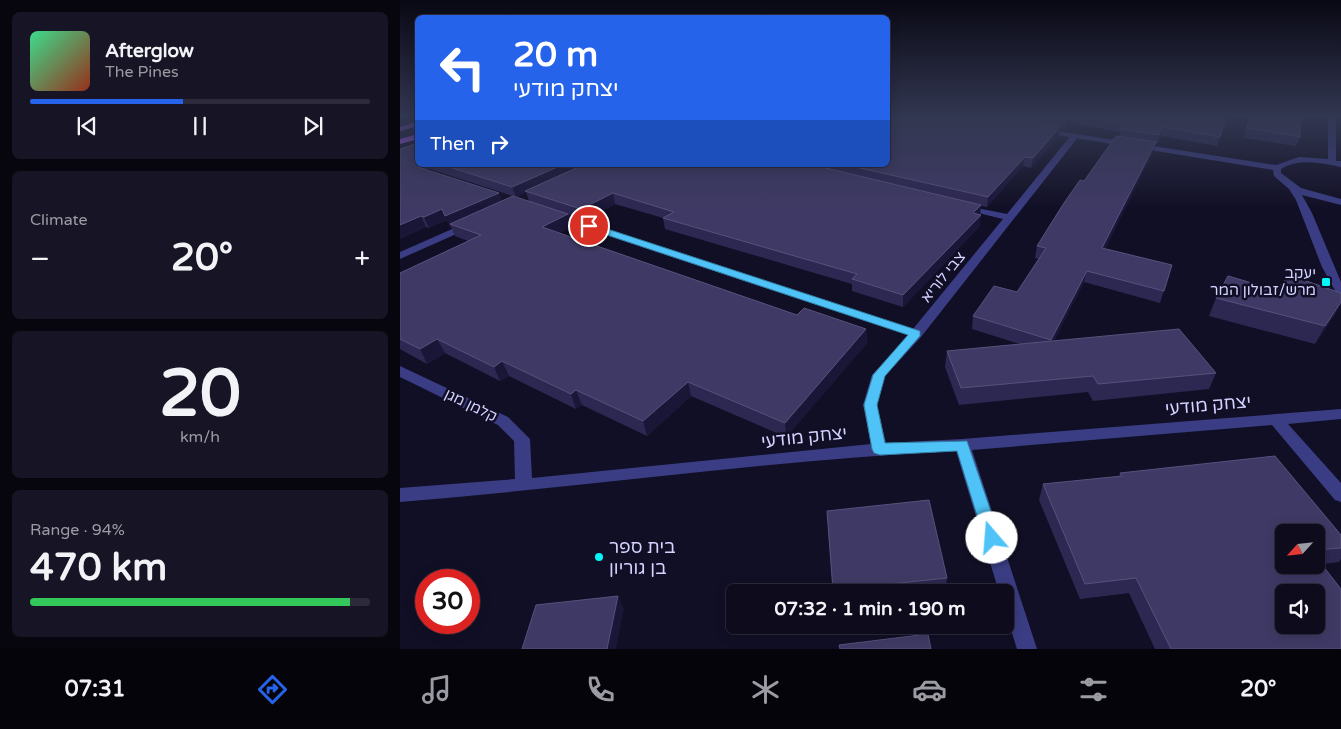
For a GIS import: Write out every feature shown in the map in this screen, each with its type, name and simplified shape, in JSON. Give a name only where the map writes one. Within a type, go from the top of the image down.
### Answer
[{"type":"street","name":"צבי לוריא","points":[[880,449],[870,405],[879,375],[916,334],[1066,147]]},
{"type":"street","points":[[1146,147],[1277,168]]},
{"type":"street","points":[[1335,147],[1336,163],[1296,161],[1282,164],[1277,168],[1276,174],[1282,181],[1310,195],[1341,202]]},
{"type":"street","points":[[1294,188],[1304,203],[1319,240],[1330,275],[1341,292]]},
{"type":"street","points":[[954,205],[1010,218]]},
{"type":"street","points":[[544,212],[916,334]]},
{"type":"street","points":[[400,256],[481,219]]},
{"type":"street","name":"קלמן מגן","points":[[400,371],[503,421],[522,439],[524,485]]},
{"type":"street","name":"יצחק מודעי","points":[[400,495],[524,485],[880,449],[962,445],[1338,416]]},
{"type":"street","points":[[1276,420],[1341,495]]},
{"type":"street","points":[[962,445],[1027,649]]},
{"type":"building","points":[[415,147],[415,167],[499,193],[445,216],[442,209],[400,225],[400,149]]},
{"type":"building","points":[[890,147],[1042,147],[1033,158],[1025,157],[988,197],[856,167],[890,167]]},
{"type":"building","points":[[1108,147],[1153,147],[1102,248],[1172,265],[1164,291],[1087,271],[1051,340],[973,316],[994,286],[1017,292],[1046,248],[1037,246],[1080,180],[1084,181]]},
{"type":"building","points":[[449,167],[557,167],[512,187]]},
{"type":"building","points":[[579,167],[821,167],[981,205],[973,213],[981,215],[903,295],[852,279],[857,274],[663,218],[674,212],[613,193],[581,209],[525,191]]},
{"type":"building","points":[[513,196],[568,214],[542,227],[797,315],[804,308],[866,329],[785,423],[688,382],[643,421],[576,390],[571,394],[502,361],[494,367],[437,339],[420,349],[400,339],[400,273],[481,235],[450,224]]},
{"type":"building","points":[[1289,275],[1341,293],[1341,302],[1325,326],[1216,298],[1228,276],[1276,290]]},
{"type":"building","points":[[1179,329],[1216,373],[1098,384],[1093,376],[961,388],[947,351]]},
{"type":"building","points":[[1275,456],[1341,535],[1341,548],[1325,549],[1325,524],[1275,524],[1275,574],[1325,574],[1325,569],[1341,589],[1341,649],[1171,649],[1136,578],[1085,584],[1043,484],[1122,476],[1120,473]]},
{"type":"building","points":[[929,500],[947,578],[890,584],[833,584],[827,511]]},
{"type":"building","points":[[618,596],[607,649],[522,649],[536,605]]},
{"type":"building","points":[[928,634],[931,649],[840,649],[839,645]]},
{"type":"place","name":"יעקב מרש/זבולון המר","points":[[1326,282]]},
{"type":"place","name":"בית ספר בן גוריון","points":[[599,557]]},
{"type":"route","points":[[589,226],[916,334],[879,375],[870,405],[880,449],[962,445],[992,538]]}]
